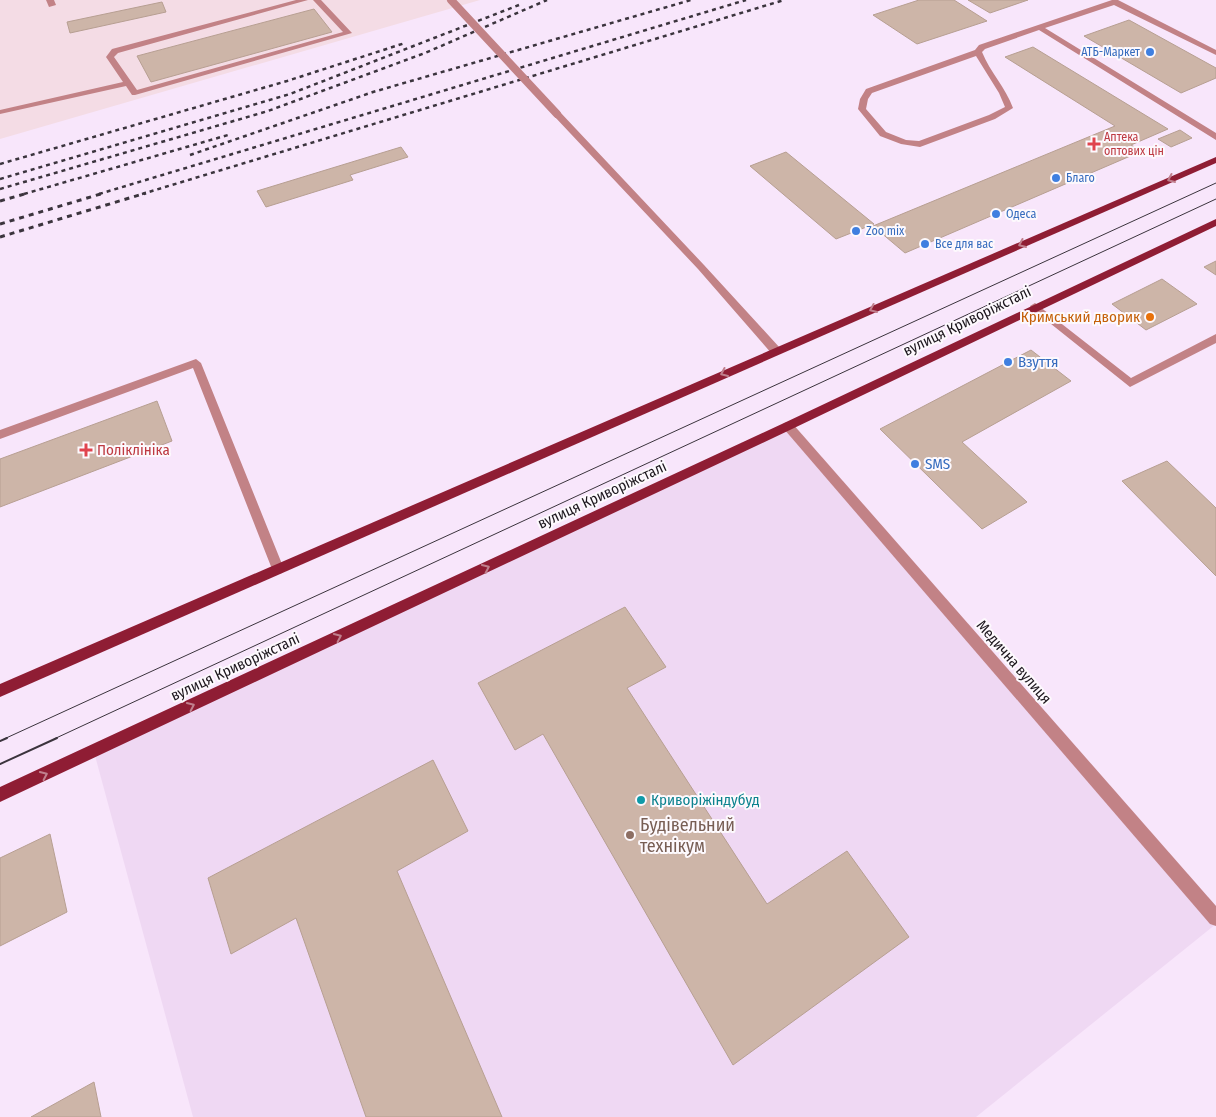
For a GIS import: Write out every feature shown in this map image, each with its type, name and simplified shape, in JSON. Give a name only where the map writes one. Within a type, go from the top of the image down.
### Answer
[{"type":"main road","points":[[0,691],[776,350],[1216,160]]},
{"type":"main road","name":"вулиця Криворіжсталі","points":[[0,795],[788,426],[1035,306],[1216,222]]},
{"type":"street","points":[[304,0],[115,50],[110,57],[135,93],[348,33],[317,0]]},
{"type":"street","points":[[451,0],[702,267],[776,350]]},
{"type":"street","points":[[978,52],[983,65],[1006,97],[1009,108],[992,117],[920,144],[904,142],[883,134],[862,109],[864,99],[869,91],[978,52],[982,47],[1115,2],[1216,53]]},
{"type":"street","points":[[1040,28],[1216,137]]},
{"type":"street","points":[[0,112],[127,83]]},
{"type":"street","points":[[1035,306],[1130,383],[1216,338]]},
{"type":"street","points":[[0,436],[196,363],[278,569]]},
{"type":"street","name":"Медична вулиця","points":[[788,426],[1216,918]]},
{"type":"shaded area","points":[[0,0],[480,0],[0,139]]},
{"type":"shaded area","name":"Будівельний технікум","points":[[788,426],[1216,924],[976,1117],[193,1117],[94,752]]},
{"type":"building","points":[[919,0],[954,0],[987,21],[917,44],[873,15]]},
{"type":"building","points":[[968,0],[1028,0],[990,13]]},
{"type":"building","points":[[162,2],[166,12],[70,33],[67,22]]},
{"type":"building","points":[[314,9],[332,32],[151,82],[137,56]]},
{"type":"building","name":"АТБ-Маркет","points":[[1129,20],[1216,68],[1216,78],[1181,93],[1084,36]]},
{"type":"building","points":[[1033,47],[1168,129],[1131,145],[1142,151],[905,253],[873,226],[1115,126],[1005,57]]},
{"type":"building","points":[[1180,130],[1192,138],[1171,147],[1158,139]]},
{"type":"building","points":[[401,147],[408,157],[350,175],[353,180],[266,207],[257,191]]},
{"type":"building","points":[[786,152],[874,224],[836,239],[750,166]]},
{"type":"building","points":[[1216,261],[1216,275],[1204,267]]},
{"type":"building","name":"Кримський дворик","points":[[1162,279],[1197,304],[1146,330],[1112,304]]},
{"type":"building","points":[[1031,350],[1071,381],[962,442],[1027,502],[982,529],[880,429]]},
{"type":"building","name":"Поліклініка","points":[[157,401],[172,441],[0,507],[0,459]]},
{"type":"building","points":[[1167,461],[1216,508],[1216,576],[1122,481]]},
{"type":"building","name":"Криворіжіндубуд","points":[[625,607],[666,667],[627,688],[767,904],[847,851],[909,937],[733,1065],[543,734],[515,750],[478,683]]},
{"type":"building","points":[[433,760],[468,831],[397,871],[502,1117],[366,1117],[296,918],[231,954],[208,878]]},
{"type":"building","points":[[50,834],[67,912],[0,946],[0,858]]},
{"type":"building","points":[[94,1082],[101,1117],[31,1117]]},
{"type":"tram line","points":[[4,739],[1216,183]]},
{"type":"tram line","points":[[54,739],[1216,199]]},
{"type":"tram line","points":[[0,741],[7,738]]},
{"type":"tram line","points":[[0,764],[57,738]]},
{"type":"railway","points":[[0,189],[268,111],[425,53],[547,0]]},
{"type":"railway","points":[[190,155],[373,92],[691,0]]},
{"type":"railway","points":[[99,194],[746,0]]},
{"type":"railway","points":[[142,194],[784,0]]},
{"type":"railway","points":[[0,179],[290,94],[519,5]]},
{"type":"railway","points":[[0,164],[287,81],[405,43]]},
{"type":"railway","points":[[24,194],[228,135]]},
{"type":"railway","points":[[0,201],[28,193]]},
{"type":"railway","points":[[0,224],[104,193]]},
{"type":"railway","points":[[0,237],[146,193]]},
{"type":"place","name":"АТБ-Маркет","points":[[1150,52]]},
{"type":"place","name":"Аптека оптових цін","points":[[1094,144]]},
{"type":"place","name":"Благо","points":[[1056,178]]},
{"type":"place","name":"Одеса","points":[[996,214]]},
{"type":"place","name":"Zoo mix","points":[[856,231]]},
{"type":"place","name":"Все для вас","points":[[925,244]]},
{"type":"place","name":"Кримський дворик","points":[[1150,317]]},
{"type":"place","name":"Взуття","points":[[1008,362]]},
{"type":"place","name":"Поліклініка","points":[[86,450]]},
{"type":"place","name":"SMS","points":[[915,464]]},
{"type":"place","name":"Криворіжіндубуд","points":[[641,800]]},
{"type":"place","name":"Будівельний технікум","points":[[630,835]]}]
